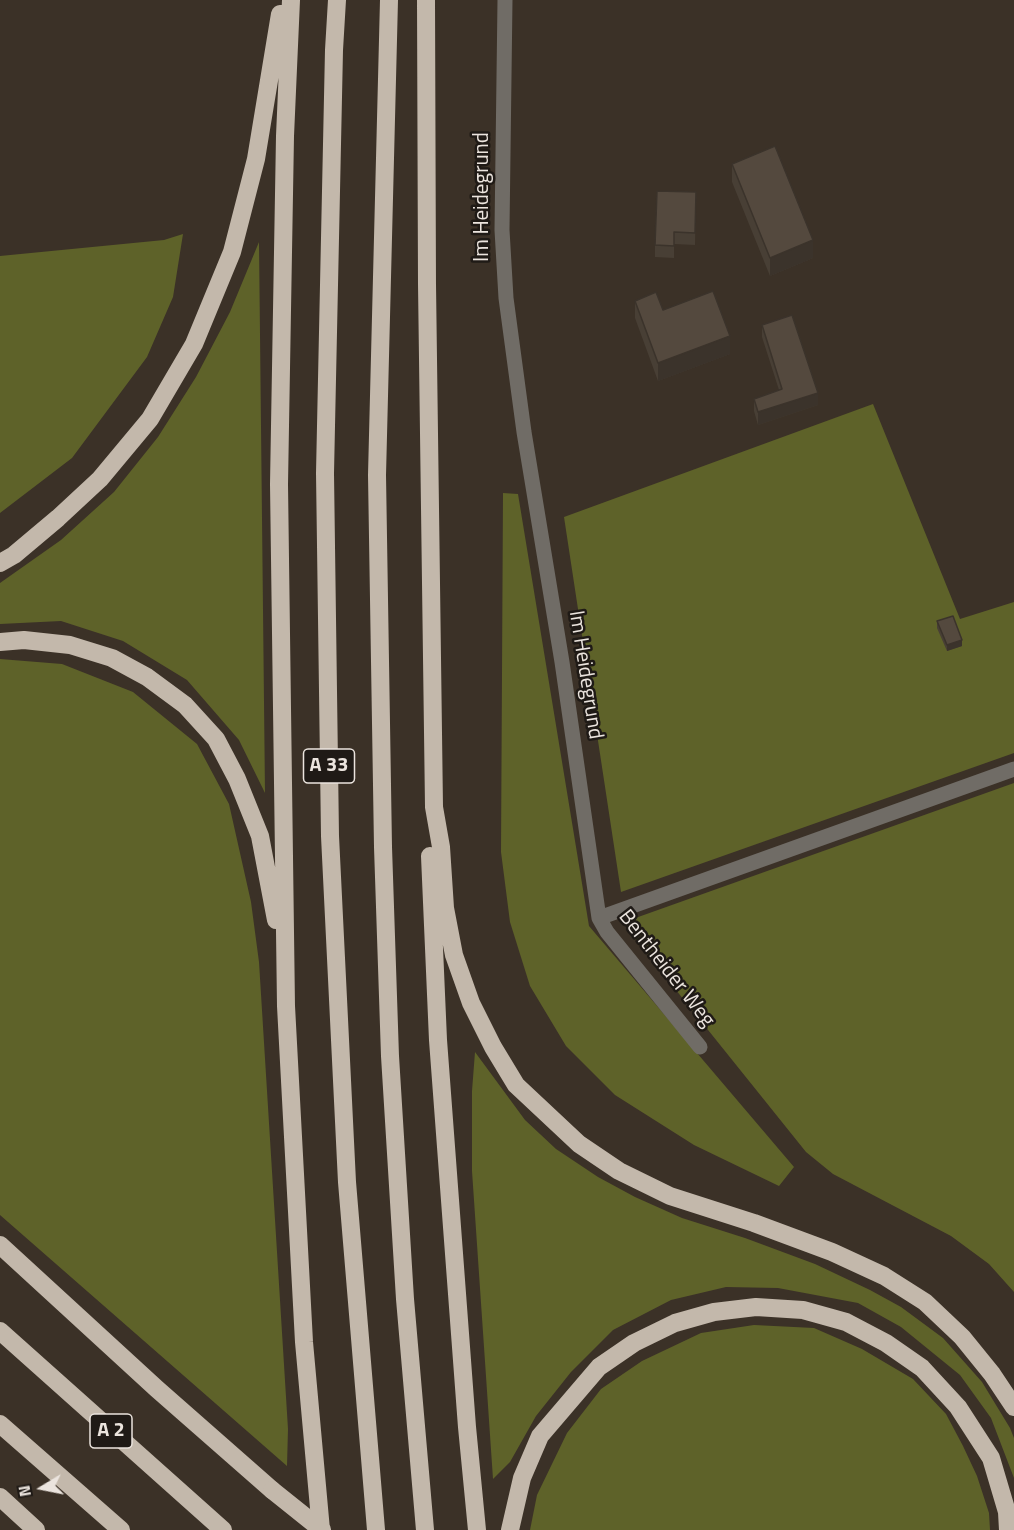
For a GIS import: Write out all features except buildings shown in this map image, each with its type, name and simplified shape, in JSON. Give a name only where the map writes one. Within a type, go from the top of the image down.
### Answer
[{"type":"highway","points":[[0,563],[14,555],[100,479],[150,419],[194,344],[232,252],[256,159],[282,0]]},
{"type":"highway","points":[[291,0],[285,136],[279,484],[286,1006],[304,1342],[321,1530]]},
{"type":"highway","name":"A 33","points":[[337,0],[333,73],[325,473],[330,836],[347,1182],[376,1530]]},
{"type":"highway","name":"A 33","points":[[389,0],[377,475],[383,835],[390,1056],[404,1275],[425,1530]]},
{"type":"highway","points":[[426,0],[427,284],[434,807],[429,844],[438,1040],[477,1530]]},
{"type":"highway","points":[[0,642],[24,640],[70,645],[112,658],[147,677],[185,705],[216,739],[237,779],[260,836],[274,903],[286,1006]]},
{"type":"highway","points":[[434,807],[441,847],[445,908],[454,955],[471,1003],[493,1047],[516,1084],[579,1144],[619,1171],[670,1196],[754,1223],[832,1252],[892,1281],[925,1302],[962,1336],[1014,1407]]},
{"type":"highway","points":[[0,1245],[157,1389],[321,1530]]},
{"type":"highway","points":[[510,1530],[522,1478],[540,1436],[598,1368],[634,1343],[675,1323],[714,1312],[756,1306],[803,1310],[846,1322],[886,1343],[922,1368],[958,1407],[991,1458],[1007,1512],[1008,1530]]},
{"type":"highway","name":"A 2","points":[[0,1331],[223,1530]]},
{"type":"highway","points":[[0,1424],[121,1530]]},
{"type":"highway","points":[[0,1497],[36,1530]]},
{"type":"street","name":"Im Heidegrund","points":[[505,0],[502,230],[506,298],[524,432],[562,662],[599,918]]},
{"type":"street","points":[[599,918],[1014,769]]},
{"type":"street","name":"Bentheider Weg","points":[[599,918],[607,932],[700,1047]]},
{"type":"green space","points":[[183,234],[173,297],[147,357],[72,458],[0,513],[0,256],[164,240]]},
{"type":"green space","points":[[259,242],[265,793],[239,740],[187,680],[123,641],[61,621],[0,624],[0,583],[61,540],[114,492],[158,437],[196,377],[230,312]]},
{"type":"green space","points":[[873,404],[960,619],[1014,602],[1014,753],[621,892],[564,517]]},
{"type":"green space","points":[[503,493],[518,494],[589,926],[794,1167],[779,1186],[694,1145],[615,1095],[566,1046],[530,986],[510,922],[501,852]]},
{"type":"green space","points":[[0,659],[62,664],[133,692],[197,744],[229,804],[251,902],[259,962],[288,1429],[287,1466],[0,1215]]},
{"type":"green space","points":[[1014,783],[1014,1292],[989,1264],[951,1236],[833,1174],[806,1152],[627,929],[627,921]]},
{"type":"green space","points":[[475,1052],[525,1120],[556,1149],[598,1177],[682,1218],[815,1264],[901,1307],[943,1338],[982,1382],[1010,1428],[1014,1438],[1014,1478],[991,1418],[960,1375],[901,1327],[858,1303],[778,1288],[726,1287],[671,1300],[613,1330],[571,1372],[536,1416],[510,1462],[493,1479],[472,1171],[472,1091]]},
{"type":"green space","points":[[754,1325],[814,1328],[862,1349],[913,1379],[946,1414],[963,1446],[977,1476],[989,1513],[990,1530],[530,1530],[537,1495],[567,1433],[601,1389],[642,1361],[701,1333]]}]
